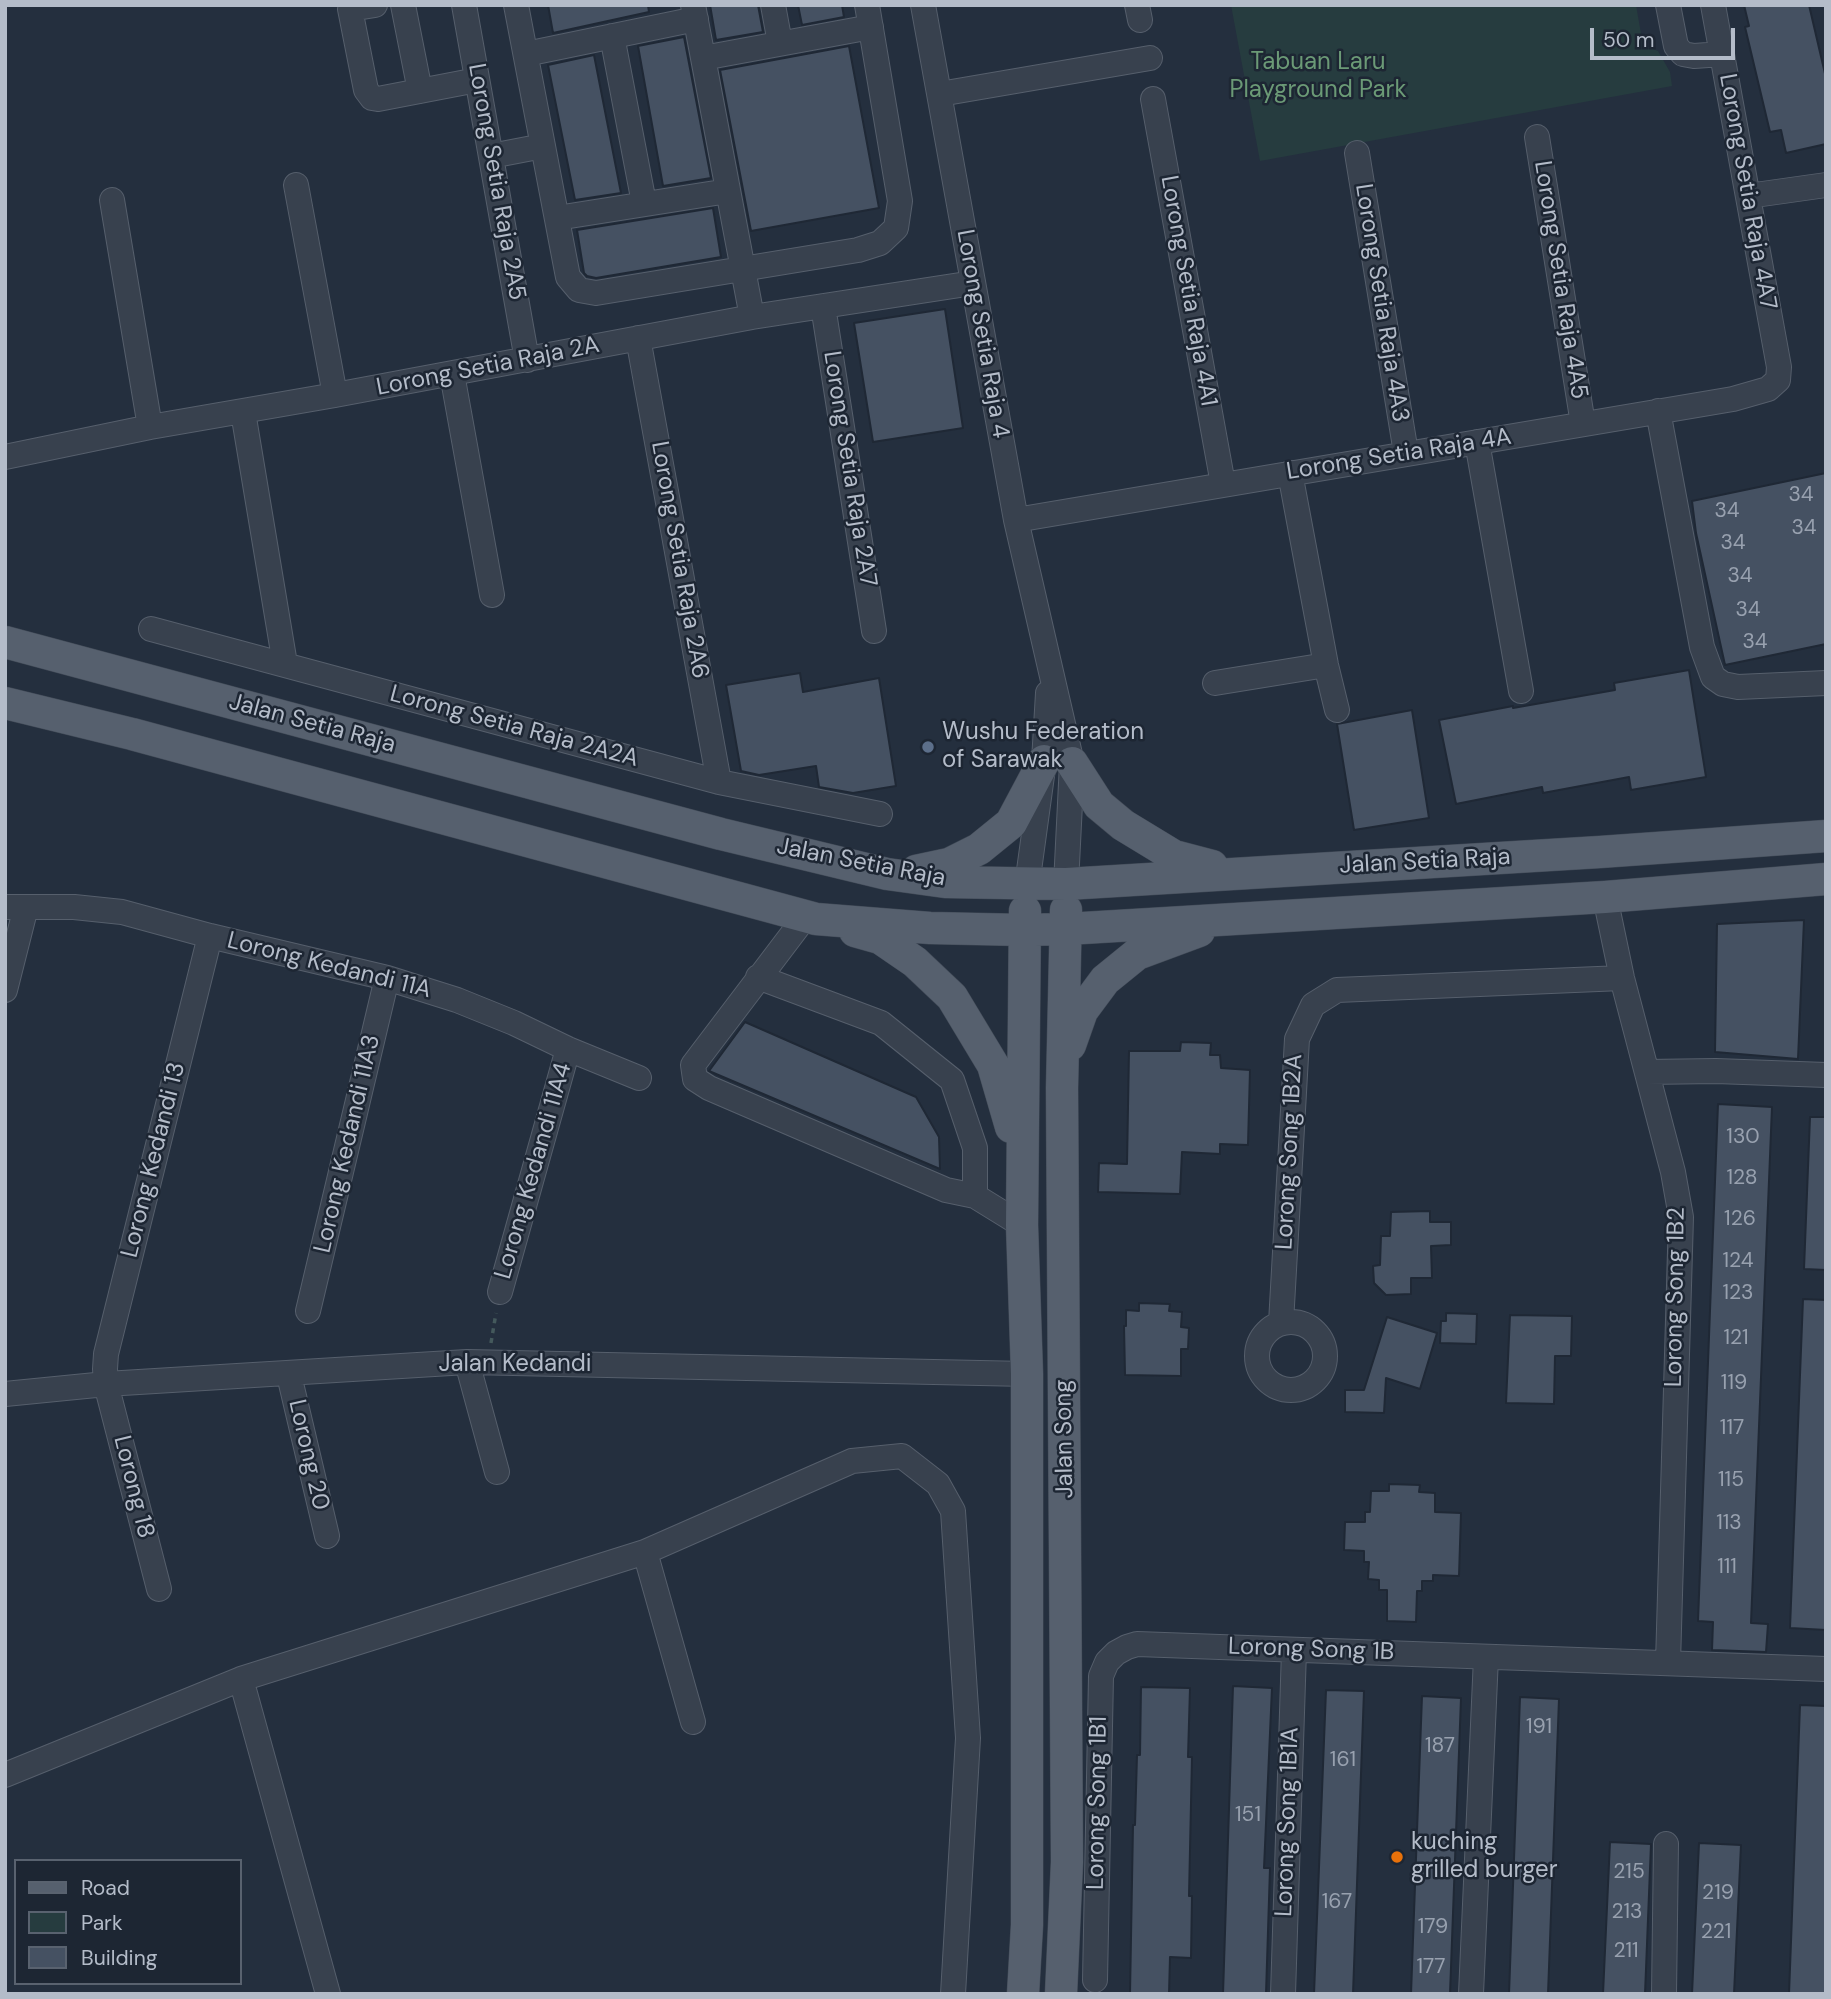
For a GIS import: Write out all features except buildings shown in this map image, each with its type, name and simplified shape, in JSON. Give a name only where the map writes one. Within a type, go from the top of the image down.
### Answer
[{"type":"main road","name":"Jalan Setia Raja","points":[[5,642],[722,834],[887,874],[946,882],[1066,884],[1826,836]]},
{"type":"main road","points":[[5,683],[107,712],[132,734]]},
{"type":"main road","name":"Jalan Setia Raja","points":[[5,703],[132,734],[811,917],[930,928],[1066,929],[1605,897],[1826,879]]},
{"type":"main road","points":[[887,874],[917,871],[949,863],[979,849],[1011,824],[1058,762],[1099,806],[1149,843],[1174,856],[1242,872]]},
{"type":"main road","name":"Jalan Song","points":[[1061,1994],[1067,1862],[1062,1088],[1066,884]]},
{"type":"main road","name":"Jalan Song","points":[[1023,1994],[1027,1925],[1027,1374],[1022,1173],[1024,930],[1027,885]]},
{"type":"main road","points":[[811,917],[880,938],[915,962],[952,997],[993,1065],[1004,1096],[1022,1173]]},
{"type":"main road","points":[[1062,1088],[1071,1041],[1082,1012],[1105,980],[1137,954],[1244,918]]},
{"type":"main road","points":[[1027,1374],[1039,1372],[1044,1364],[1050,1286],[1063,1213]]},
{"type":"street","points":[[402,5],[420,91]]},
{"type":"street","name":"Lorong Setia Raja 2A5","points":[[464,5],[527,360]]},
{"type":"street","points":[[516,5],[568,277],[579,290],[596,293],[858,250],[880,243],[895,228],[900,201],[869,16],[780,43],[703,58]]},
{"type":"street","points":[[773,5],[780,43]]},
{"type":"street","name":"Lorong Setia Raja 4","points":[[923,5],[1016,520],[1048,661],[1066,884]]},
{"type":"street","points":[[1668,5],[1676,46],[1683,54],[1721,54]]},
{"type":"street","name":"Lorong Setia Raja 4A7","points":[[1713,5],[1779,367],[1778,380]]},
{"type":"street","points":[[358,7],[366,90],[372,98],[477,80]]},
{"type":"street","points":[[526,54],[612,36],[694,12],[751,317]]},
{"type":"street","points":[[612,36],[644,203]]},
{"type":"street","points":[[940,94],[1150,58]]},
{"type":"street","name":"Lorong Setia Raja 4A1","points":[[1153,99],[1223,484]]},
{"type":"street","name":"Lorong Setia Raja 4A5","points":[[1537,137],[1583,424]]},
{"type":"street","points":[[491,156],[543,146]]},
{"type":"street","name":"Lorong Setia Raja 4A3","points":[[1357,153],[1406,453]]},
{"type":"street","points":[[296,186],[335,395]]},
{"type":"street","points":[[1748,196],[1826,186]]},
{"type":"street","points":[[557,218],[728,191]]},
{"type":"street","points":[[112,200],[150,426]]},
{"type":"street","name":"Lorong Setia Raja 2A","points":[[5,457],[150,426],[243,412],[751,317],[973,283]]},
{"type":"street","name":"Lorong Setia Raja 2A7","points":[[823,306],[874,631]]},
{"type":"street","name":"Lorong Setia Raja 2A6","points":[[638,338],[719,782]]},
{"type":"street","points":[[452,374],[492,595]]},
{"type":"street","name":"Lorong Setia Raja 4A","points":[[1016,520],[1733,399],[1768,389],[1778,380]]},
{"type":"street","points":[[1658,411],[1702,647],[1713,677],[1723,684],[1738,687],[1826,683]]},
{"type":"street","points":[[243,412],[285,664]]},
{"type":"street","points":[[1477,442],[1521,691]]},
{"type":"street","points":[[1290,472],[1337,710]]},
{"type":"street","name":"Lorong Setia Raja 2A2A","points":[[151,629],[719,782],[880,814]]},
{"type":"street","points":[[1215,683],[1326,665]]},
{"type":"street","name":"Lorong Setia Raja 4","points":[[1027,885],[1058,762]]},
{"type":"street","name":"Lorong Song 1B2","points":[[1605,897],[1622,978],[1673,1171],[1681,1217],[1668,1663]]},
{"type":"street","name":"Lorong Kedandi 11A","points":[[16,907],[74,906],[122,912],[387,978],[457,1000],[639,1078]]},
{"type":"street","points":[[5,990],[16,907]]},
{"type":"street","points":[[811,917],[758,977],[693,1065],[695,1079],[709,1088],[946,1190],[975,1196],[1022,1225]]},
{"type":"street","name":"Lorong Kedandi 13","points":[[106,1384],[106,1354],[210,936]]},
{"type":"street","points":[[758,977],[881,1023],[952,1080],[975,1149],[975,1196]]},
{"type":"street","name":"Lorong Kedandi 11A3","points":[[308,1311],[387,978]]},
{"type":"street","name":"Lorong Song 1B2A","points":[[1281,1323],[1297,1039],[1312,1005],[1337,990],[1622,978]]},
{"type":"street","name":"Lorong Kedandi 11A4","points":[[500,1292],[568,1049]]},
{"type":"street","points":[[1647,1072],[1716,1070],[1826,1075]]},
{"type":"street","points":[[467,1362],[497,1472]]},
{"type":"street","name":"Jalan Kedandi","points":[[5,1394],[106,1384],[289,1375],[467,1362],[1027,1374]]},
{"type":"street","name":"Lorong 20","points":[[289,1375],[327,1535]]},
{"type":"street","name":"Lorong 18","points":[[106,1384],[159,1589]]},
{"type":"street","points":[[5,1775],[241,1679],[645,1552],[852,1461],[902,1456],[938,1484],[953,1511],[968,1738],[953,1994]]},
{"type":"street","points":[[645,1552],[693,1722]]},
{"type":"street","name":"Lorong Song 1B","points":[[1136,1644],[1826,1669]]},
{"type":"street","name":"Lorong Song 1B1","points":[[1095,1980],[1101,1676],[1107,1662],[1115,1653],[1136,1644]]},
{"type":"street","name":"Lorong Song 1B1A","points":[[1283,1994],[1294,1650]]},
{"type":"street","points":[[1471,1994],[1486,1657]]},
{"type":"street","points":[[241,1679],[328,1994]]},
{"type":"street","points":[[1664,1994],[1666,1844]]},
{"type":"path","points":[[491,1342],[500,1292]]},
{"type":"green space","name":"Tabuan Laru Playground Park","points":[[1231,5],[1636,5],[1643,45],[1658,51],[1670,72],[1672,86],[1260,161]]},
{"type":"place","name":"Wushu Federation of Sarawak","points":[[928,747]]},
{"type":"place","name":"kuching grilled burger","points":[[1397,1857]]}]
